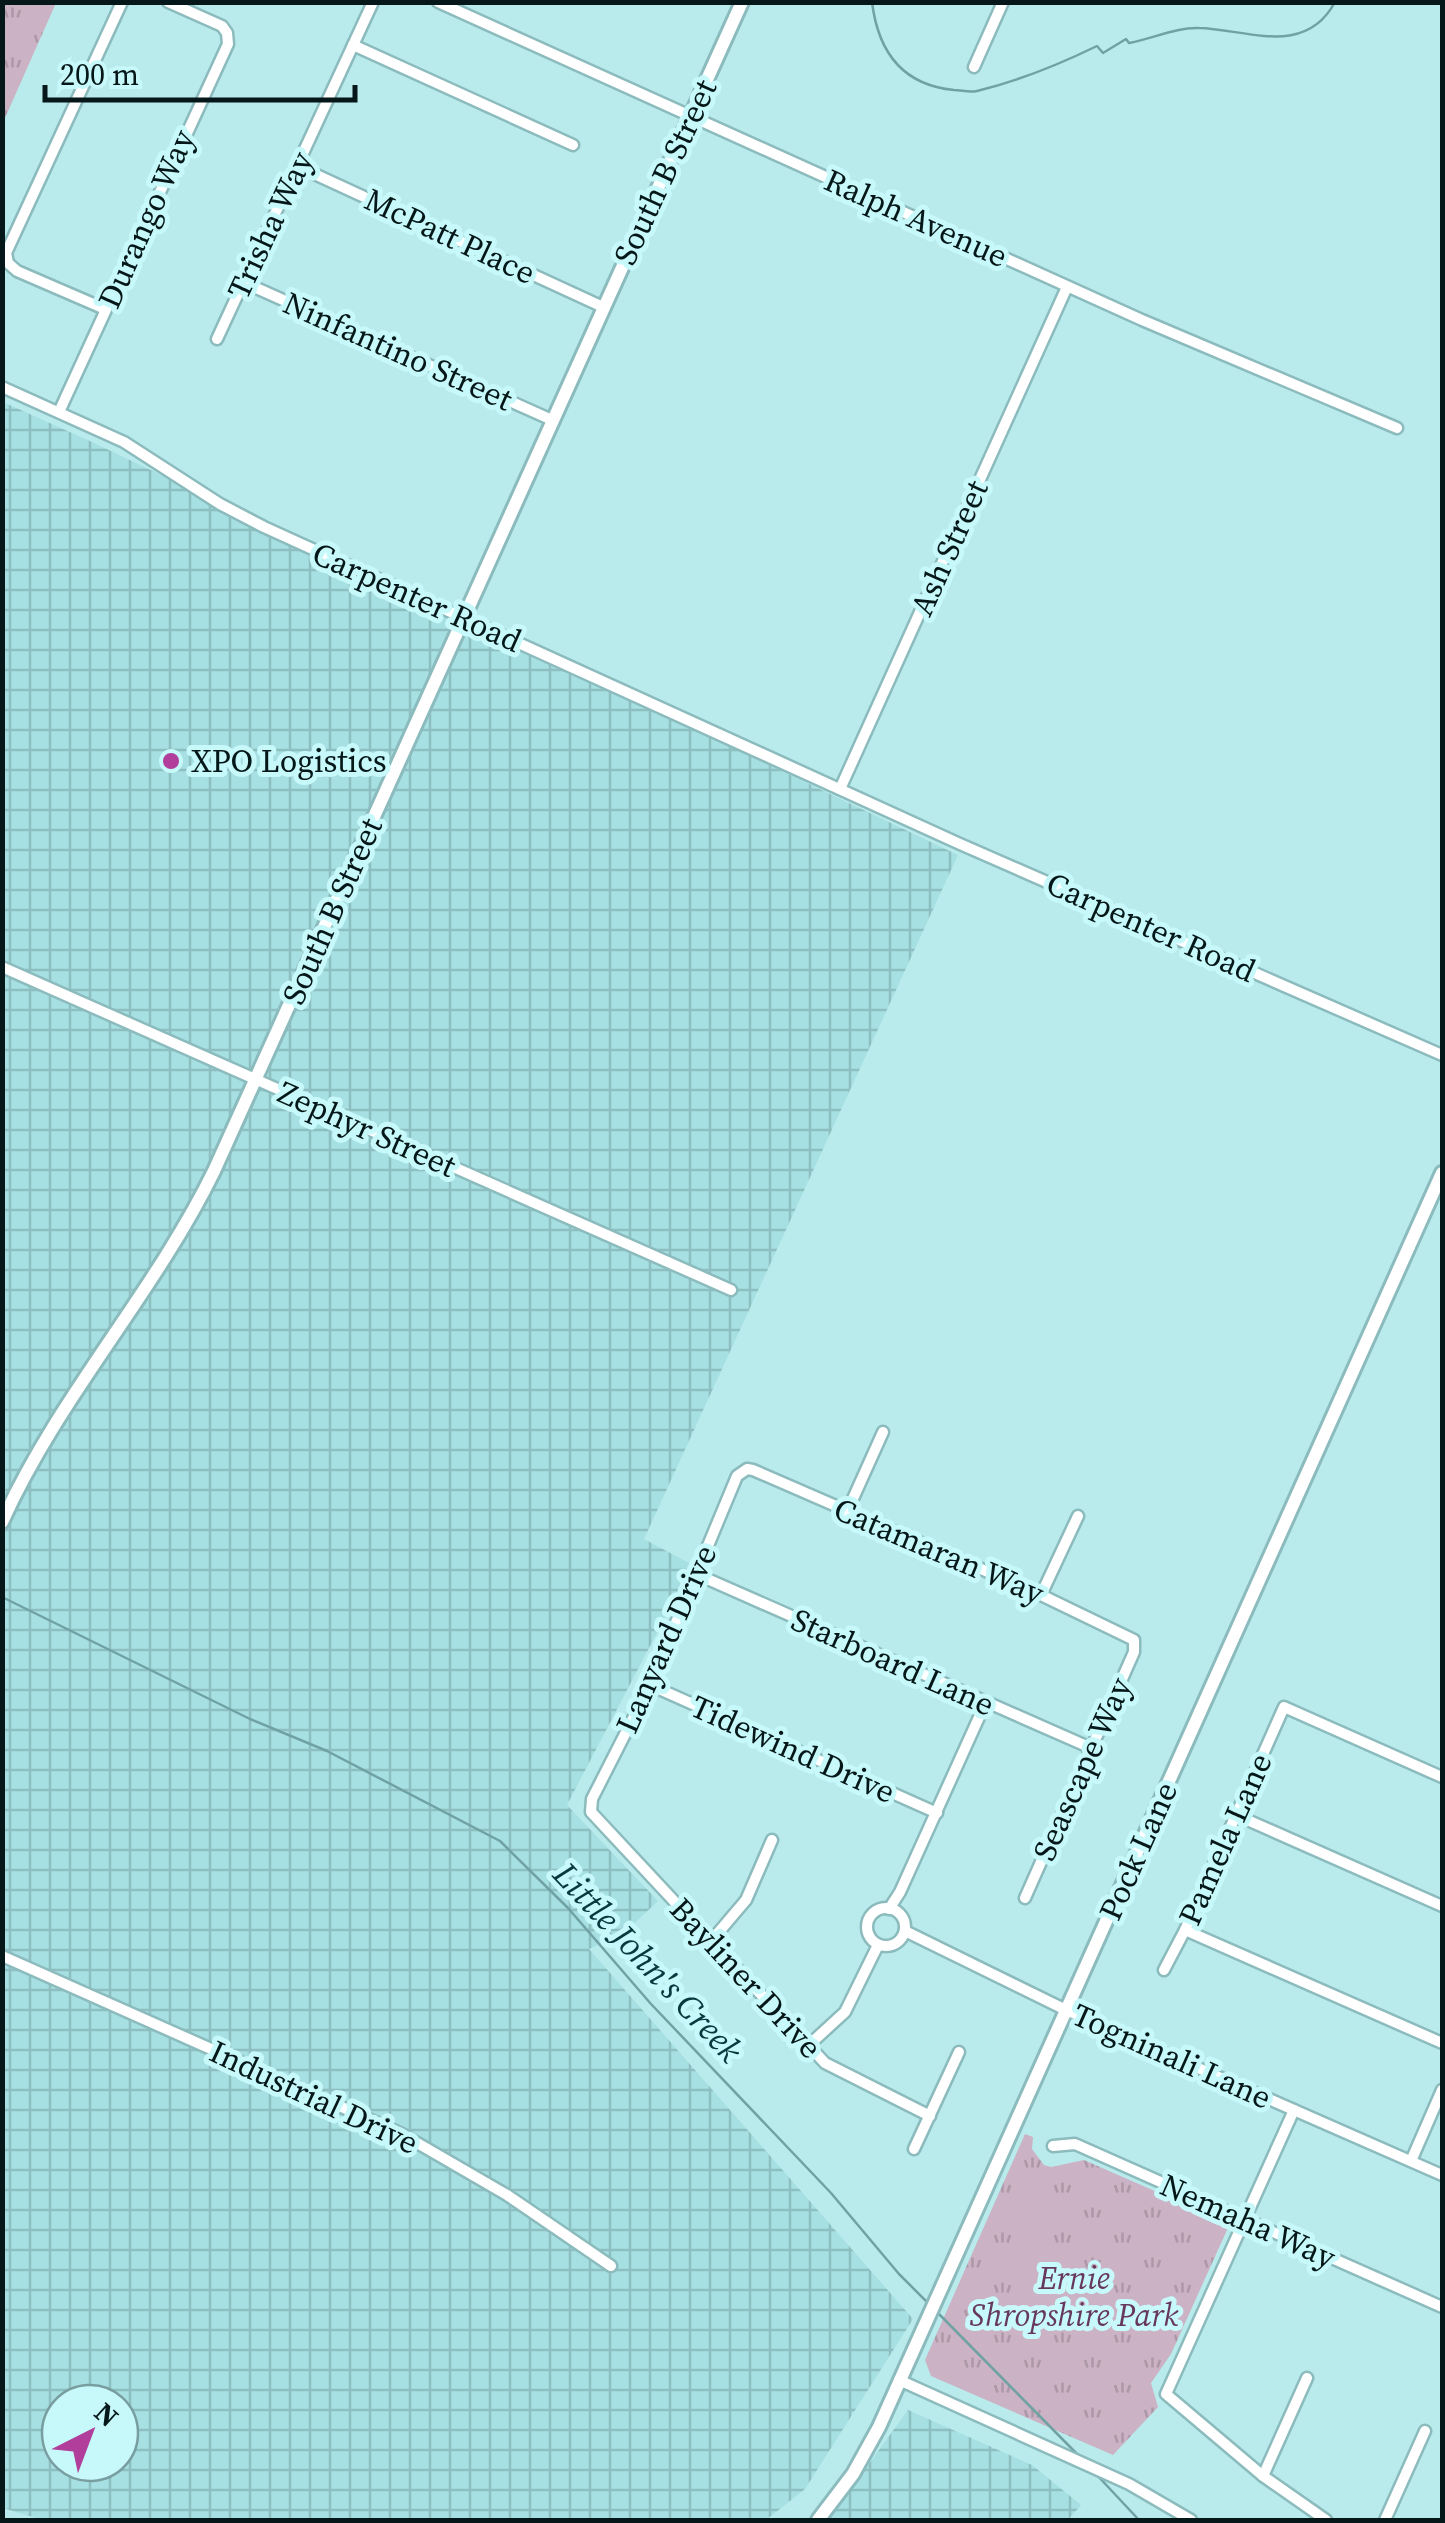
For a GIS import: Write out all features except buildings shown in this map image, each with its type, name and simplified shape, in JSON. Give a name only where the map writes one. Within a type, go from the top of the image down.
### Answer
[{"type":"street","points":[[106,309],[17,272],[8,264],[6,253],[122,2]]},
{"type":"street","name":"Durango Way","points":[[59,412],[228,44],[222,26],[168,2]]},
{"type":"street","name":"Trisha Way","points":[[217,339],[373,2]]},
{"type":"street","name":"Ralph Avenue","points":[[438,2],[1068,287],[1397,428]]},
{"type":"street","name":"South B Street","points":[[2,1522],[58,1414],[174,1247],[214,1171],[742,2]]},
{"type":"street","points":[[974,67],[1004,2]]},
{"type":"street","points":[[352,45],[573,145]]},
{"type":"street","name":"McPatt Place","points":[[298,166],[604,306]]},
{"type":"street","name":"Ninfantino Street","points":[[243,282],[552,420]]},
{"type":"street","name":"Ash Street","points":[[840,789],[1068,287]]},
{"type":"street","name":"Carpenter Road","points":[[2,387],[138,450],[246,518],[860,798],[1442,1055]]},
{"type":"street","name":"Zephyr Street","points":[[2,968],[731,1290]]},
{"type":"street","name":"Pock Lane","points":[[818,2520],[864,2456],[1442,1173]]},
{"type":"street","points":[[847,1512],[884,1432]]},
{"type":"street","name":"Catamaran Way","points":[[742,1472],[754,1470],[1041,1594],[1134,1640]]},
{"type":"street","name":"Lanyard Drive","points":[[590,1806],[650,1685],[742,1472]]},
{"type":"street","points":[[1041,1594],[1078,1516]]},
{"type":"street","name":"Starboard Lane","points":[[696,1574],[1091,1748]]},
{"type":"street","name":"Seascape Way","points":[[1025,1898],[1134,1652],[1134,1640]]},
{"type":"street","name":"Tidewind Drive","points":[[650,1685],[937,1813]]},
{"type":"street","points":[[889,1909],[986,1704]]},
{"type":"street","name":"Pamela Lane","points":[[1164,1970],[1284,1708],[1442,1777]]},
{"type":"street","name":"Bayliner Drive","points":[[590,1806],[594,1818],[836,2070],[930,2116]]},
{"type":"street","points":[[1236,1816],[1442,1906]]},
{"type":"street","points":[[712,1940],[741,1908],[772,1840]]},
{"type":"street","points":[[889,1909],[904,1921],[905,1931],[891,1946],[878,1944],[868,1933],[867,1924],[879,1910],[889,1909]]},
{"type":"street","points":[[1185,1930],[1442,2043]]},
{"type":"street","name":"Togninali Lane","points":[[905,1931],[1066,2010],[1442,2175]]},
{"type":"street","points":[[809,2045],[844,2012],[878,1944]]},
{"type":"street","name":"Industrial Drive","points":[[2,1956],[400,2133],[506,2195],[611,2266]]},
{"type":"street","points":[[914,2150],[959,2052]]},
{"type":"street","points":[[1411,2162],[1442,2090]]},
{"type":"street","points":[[1294,2110],[1166,2394],[1263,2476],[1326,2520]]},
{"type":"street","name":"Nemaha Way","points":[[1053,2146],[1075,2144],[1442,2307]]},
{"type":"street","points":[[1263,2476],[1307,2378]]},
{"type":"street","points":[[899,2380],[1129,2484],[1191,2520]]},
{"type":"street","points":[[1385,2520],[1425,2430]]},
{"type":"shaded area","points":[[3,402],[958,855],[644,1539],[689,1563],[673,1602],[567,1805],[658,1901],[623,1934],[589,1949],[913,2319],[805,2489],[766,2520],[42,2520],[3,2508]]},
{"type":"shaded area","points":[[908,2410],[1032,2465],[1081,2505],[1068,2520],[828,2520]]},
{"type":"green space","points":[[2,3],[56,3],[5,118],[2,117]]},
{"type":"green space","name":"Ernie Shropshire Park","points":[[1025,2134],[1033,2137],[1032,2149],[1044,2165],[1084,2160],[1223,2221],[1227,2230],[1171,2354],[1151,2383],[1158,2407],[1113,2455],[931,2376],[925,2360]]},
{"type":"green space","points":[[1042,2183],[1062,2203],[1024,2243],[1003,2224]]},
{"type":"green space","points":[[1043,2233],[1062,2251],[1033,2282],[1014,2264]]},
{"type":"waterway","points":[[872,2],[880,36],[907,73],[936,87],[971,92],[1023,77],[1097,46],[1103,53],[1126,39],[1129,43],[1191,28],[1291,35],[1308,30],[1335,2]]},
{"type":"waterway","name":"Little John's Creek","points":[[2,1597],[250,1719],[327,1751],[500,1841],[568,1908],[651,2004],[831,2193],[929,2304]]},
{"type":"waterway","name":"Little John's Creek","points":[[938,2313],[1080,2457]]},
{"type":"waterway","name":"Little John's Creek","points":[[1096,2474],[1139,2520]]},
{"type":"place","name":"XPO Logistics","points":[[171,761]]}]
